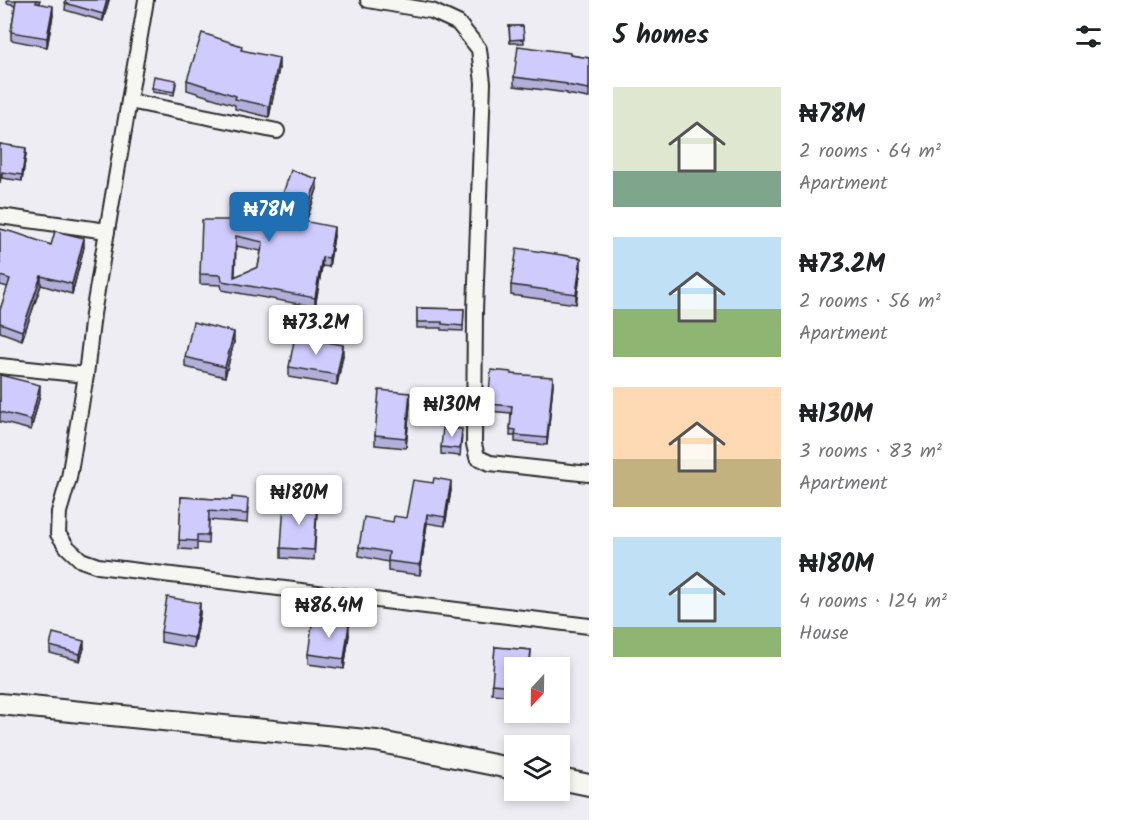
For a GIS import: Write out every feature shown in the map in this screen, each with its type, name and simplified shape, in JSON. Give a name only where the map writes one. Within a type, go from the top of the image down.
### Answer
[{"type":"main road","points":[[0,704],[376,741],[504,767]]},
{"type":"main road","points":[[570,780],[589,785]]},
{"type":"street","points":[[146,0],[93,314],[86,375],[69,478],[59,512],[58,534],[67,547],[81,560],[98,566],[589,626]]},
{"type":"street","points":[[368,0],[432,11],[459,23],[479,49],[483,83],[475,311],[474,444],[477,456],[490,463],[589,474]]},
{"type":"street","points":[[129,101],[277,131]]},
{"type":"street","points":[[0,216],[107,231]]},
{"type":"street","points":[[0,366],[86,375]]},
{"type":"building","points":[[16,0],[37,0],[36,3],[53,6],[47,38],[11,32]]},
{"type":"building","points":[[66,0],[107,0],[103,14],[65,3]]},
{"type":"building","points":[[509,26],[523,26],[524,39],[510,40]]},
{"type":"building","points":[[202,33],[242,46],[241,50],[279,58],[269,106],[235,99],[236,96],[187,80]]},
{"type":"building","points":[[518,46],[589,58],[589,89],[514,77]]},
{"type":"building","points":[[154,76],[176,80],[174,92],[152,88]]},
{"type":"building","points":[[0,144],[26,148],[22,175],[2,172],[0,183]]},
{"type":"building","points":[[291,170],[317,179],[303,221],[334,227],[329,258],[322,257],[315,298],[222,281],[221,275],[200,274],[202,220],[229,220],[230,199],[244,200],[243,203],[277,211]],"holes":[[[236,236],[263,242],[258,267],[234,277]]]},
{"type":"building","points":[[0,229],[51,245],[55,231],[84,238],[72,284],[41,276],[22,331],[0,323],[0,310],[10,279],[0,276]]},
{"type":"building","points":[[517,248],[581,258],[576,294],[511,285]]},
{"type":"building","points":[[417,308],[464,309],[463,326],[442,324],[442,322],[417,322]]},
{"type":"building","points":[[193,322],[234,332],[225,367],[185,357]]},
{"type":"building","points":[[295,336],[343,345],[337,375],[289,367]]},
{"type":"building","points":[[491,370],[553,377],[547,438],[515,435],[516,430],[510,429],[512,406],[488,404]]},
{"type":"building","points":[[0,375],[40,385],[31,420],[0,412]]},
{"type":"building","points":[[379,390],[410,393],[406,438],[375,435]]},
{"type":"building","points":[[443,428],[462,429],[460,449],[441,447]]},
{"type":"building","points":[[434,478],[451,481],[445,517],[427,514],[420,565],[388,561],[389,552],[359,547],[364,517],[393,522],[394,516],[406,518],[413,480],[433,483]]},
{"type":"building","points":[[181,497],[248,499],[247,514],[209,511],[208,535],[197,535],[197,541],[179,540]]},
{"type":"building","points":[[284,502],[317,504],[314,550],[281,548]]},
{"type":"building","points":[[167,597],[200,603],[194,638],[161,632]]},
{"type":"building","points":[[313,619],[349,624],[344,659],[308,654]]},
{"type":"building","points":[[53,633],[84,641],[80,654],[50,646]]},
{"type":"building","points":[[495,647],[531,650],[530,657],[504,657],[504,685],[492,684]]}]
